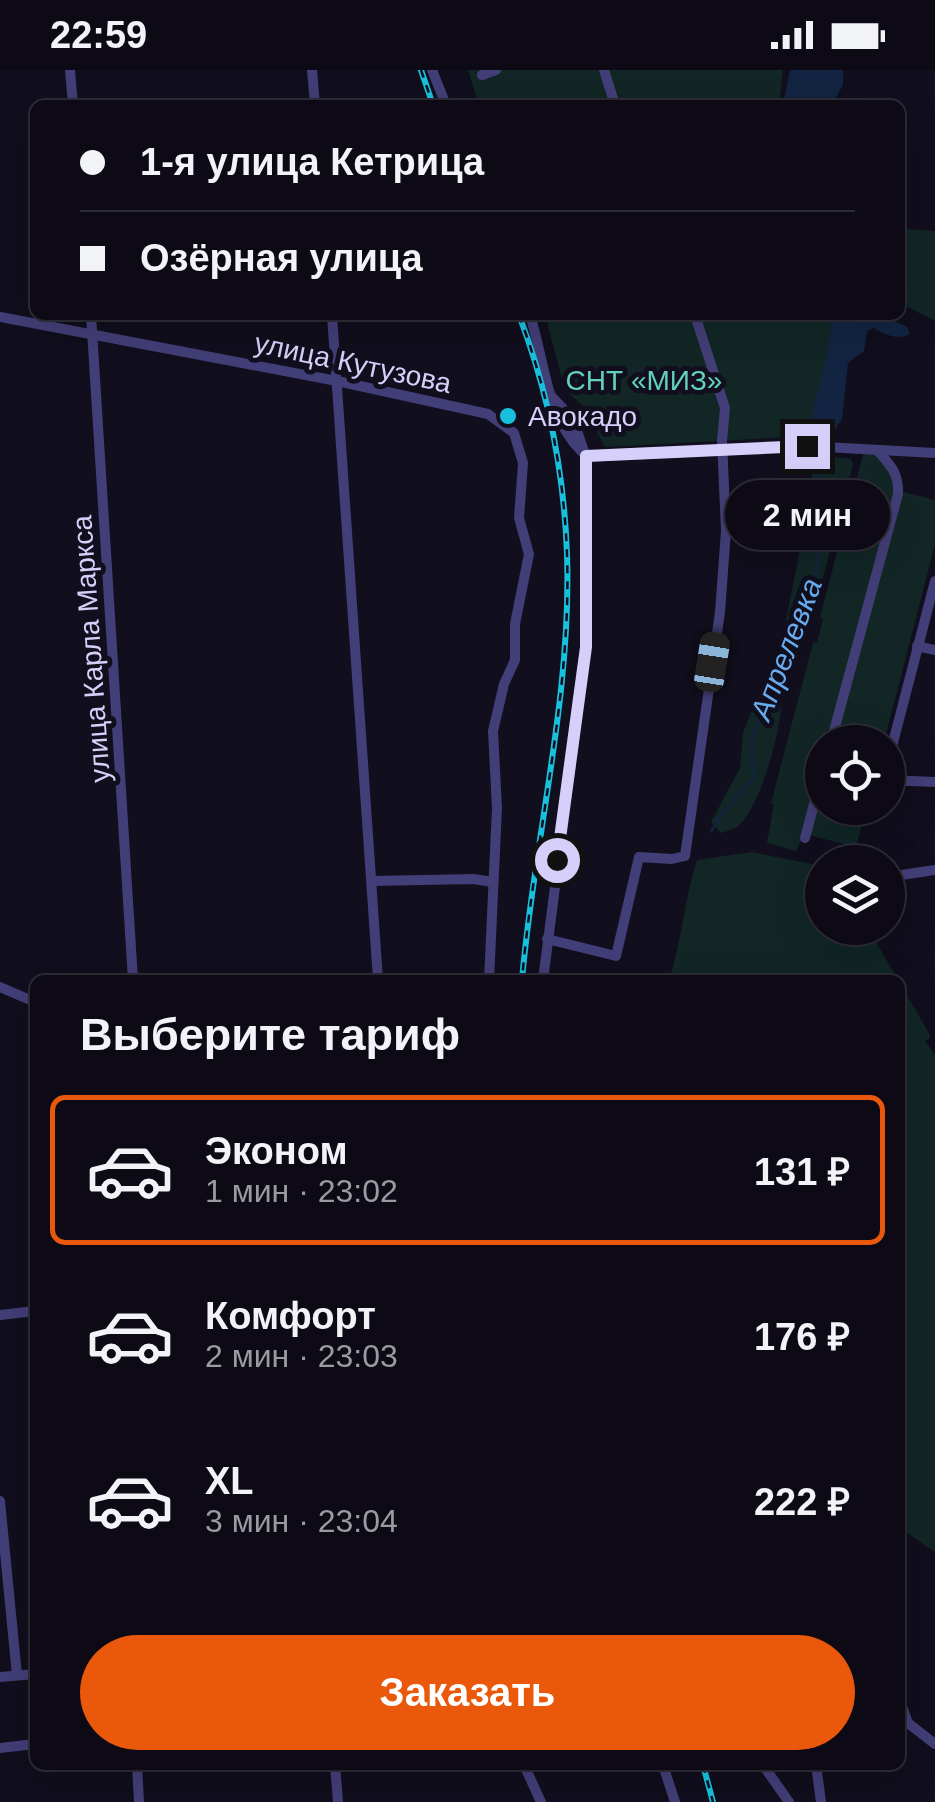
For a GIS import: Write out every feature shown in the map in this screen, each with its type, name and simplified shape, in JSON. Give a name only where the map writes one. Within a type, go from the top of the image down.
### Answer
[{"type":"street","points":[[70,70],[73,100]]},
{"type":"street","points":[[312,70],[315,100]]},
{"type":"street","points":[[432,70],[444,100]]},
{"type":"street","points":[[482,76],[496,70]]},
{"type":"street","points":[[604,70],[613,100]]},
{"type":"street","name":"улица Кутузова","points":[[0,317],[488,414],[514,433],[523,463],[519,518],[529,554],[515,624],[515,660],[504,684],[493,731],[497,808],[492,882]]},
{"type":"street","name":"улица Карла Маркса","points":[[92,320],[133,975]]},
{"type":"street","points":[[332,320],[378,975]]},
{"type":"street","points":[[531,320],[562,430],[586,456],[586,647],[544,975]]},
{"type":"street","points":[[547,940],[616,956],[639,857],[685,856],[720,612],[726,531],[726,408],[697,320]]},
{"type":"street","points":[[586,456],[831,446],[935,453]]},
{"type":"street","points":[[836,725],[898,494],[898,480],[878,452]]},
{"type":"street","points":[[897,725],[935,581]]},
{"type":"street","points":[[917,646],[935,650]]},
{"type":"street","points":[[905,781],[935,782]]},
{"type":"street","points":[[804,838],[808,825]]},
{"type":"street","points":[[905,874],[935,870]]},
{"type":"street","points":[[372,880],[492,882],[489,975]]},
{"type":"street","points":[[0,987],[30,1000]]},
{"type":"street","points":[[0,1314],[30,1311]]},
{"type":"street","points":[[0,1501],[17,1675]]},
{"type":"street","points":[[0,1677],[30,1674]]},
{"type":"street","points":[[905,1715],[908,1723],[935,1744]]},
{"type":"street","points":[[0,1748],[30,1745]]},
{"type":"street","points":[[137,1770],[140,1802]]},
{"type":"street","points":[[335,1770],[338,1802]]},
{"type":"street","points":[[526,1770],[542,1802]]},
{"type":"street","points":[[665,1770],[675,1802]]},
{"type":"street","points":[[767,1770],[789,1802]]},
{"type":"street","points":[[817,1770],[821,1802]]},
{"type":"green space","points":[[468,70],[783,70],[780,100],[477,100]]},
{"type":"green space","points":[[905,229],[935,231],[935,321],[905,306]]},
{"type":"green space","name":"СНТ «МИЗ»","points":[[546,320],[837,320],[835,346],[809,436],[605,447],[583,406],[565,390]]},
{"type":"green space","points":[[865,447],[897,466],[900,491],[935,500],[935,544],[888,725],[805,725],[805,825],[862,825],[857,845],[804,834],[796,851],[767,843],[774,804],[771,803],[813,643],[817,643],[823,619],[820,617]]},
{"type":"green space","points":[[814,455],[851,459],[853,465],[821,585],[801,622],[786,621],[806,517]]},
{"type":"green space","points":[[759,694],[782,699],[774,748],[754,804],[736,828],[721,833],[711,822],[740,768],[743,732]]},
{"type":"green space","points":[[751,852],[805,863],[805,945],[878,945],[895,975],[670,975],[697,860]]},
{"type":"green space","points":[[905,992],[931,1037],[925,1041],[935,1055],[935,1552],[905,1531]]},
{"type":"water","points":[[790,70],[843,70],[843,85],[835,100],[784,100]]},
{"type":"water","points":[[831,320],[892,320],[907,327],[910,334],[896,337],[873,328],[867,331],[864,351],[848,363],[842,419],[834,431],[814,432],[810,427]]},
{"type":"waterway","points":[[825,432],[825,440]]},
{"type":"waterway","name":"Апрелевка","points":[[775,674],[785,633],[816,573],[823,532],[819,491],[823,452]]},
{"type":"waterway","name":"Апрелевка","points":[[711,831],[753,779],[752,738],[769,691]]},
{"type":"railway","points":[[421,70],[431,100]]},
{"type":"railway","points":[[521,320],[553,433],[567,554],[564,661],[523,975]]},
{"type":"railway","points":[[704,1770],[713,1802]]},
{"type":"place","name":"Авокадо","points":[[508,416]]},
{"type":"route","points":[[557,860],[586,647],[586,456],[807,446]]}]
